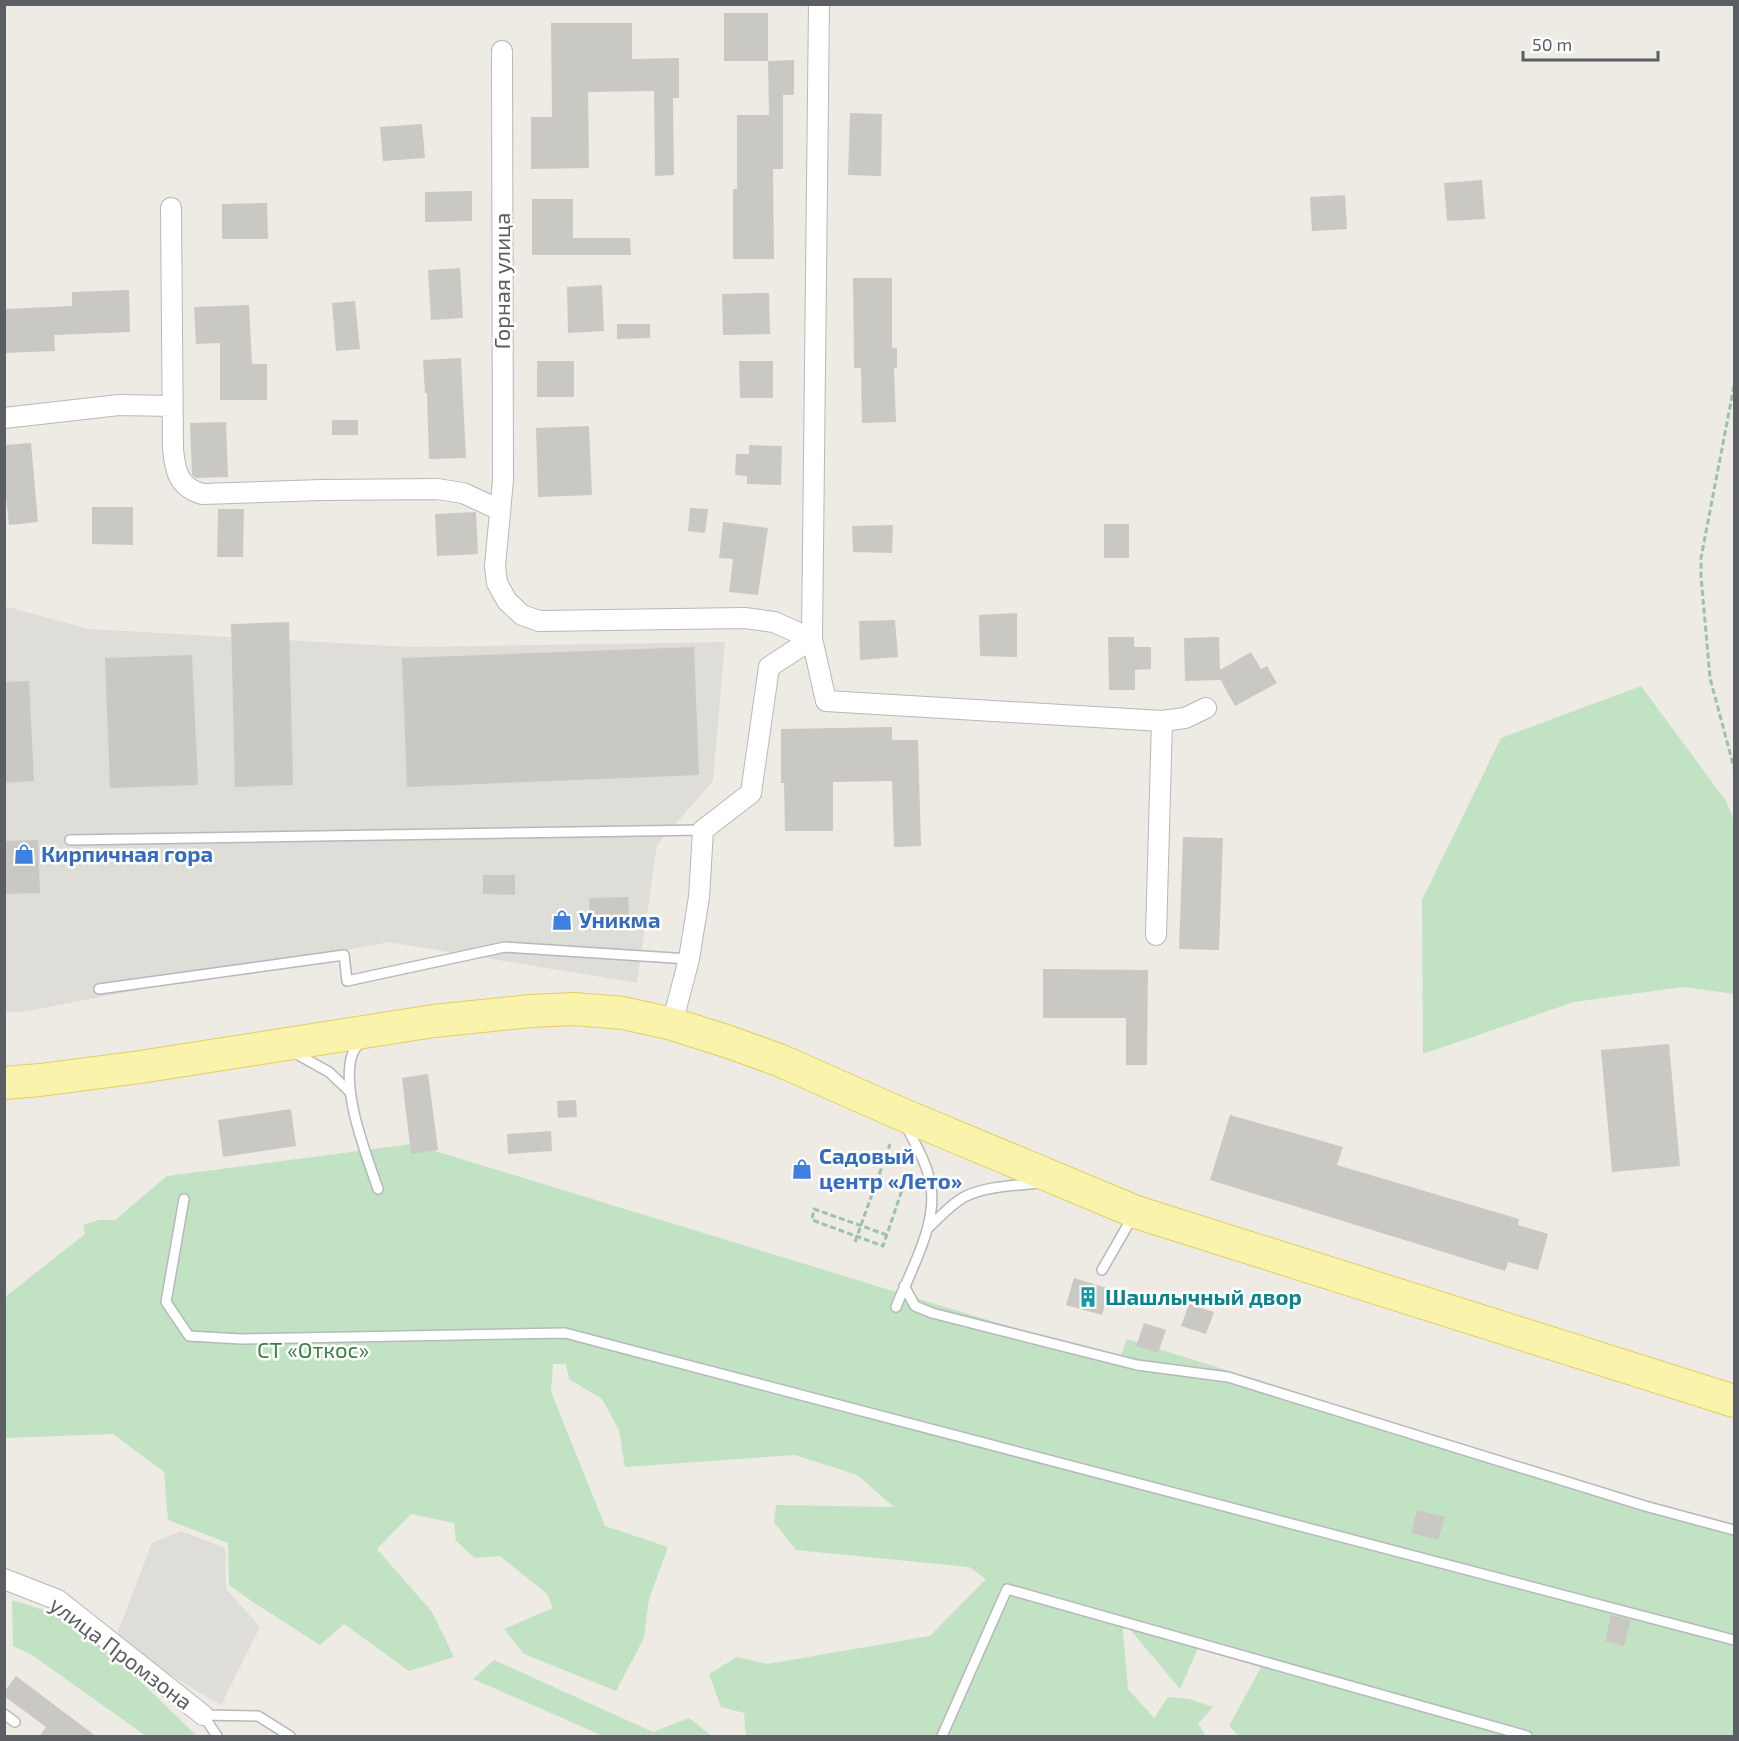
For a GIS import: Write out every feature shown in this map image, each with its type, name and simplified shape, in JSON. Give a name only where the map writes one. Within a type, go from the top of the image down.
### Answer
[{"type":"main road","points":[[4,1083],[140,1067],[434,1021],[574,1009],[623,1013],[672,1024],[779,1060],[901,1114],[1136,1212],[1734,1401]]},
{"type":"street","points":[[819,4],[812,639],[826,700],[1162,721],[1185,718],[1206,708]]},
{"type":"street","name":"Горная улица","points":[[502,51],[503,480],[495,566],[497,583],[507,601],[522,615],[539,621],[745,618],[774,622],[812,639]]},
{"type":"street","points":[[171,208],[174,467],[181,482],[192,491],[202,494],[437,489],[463,493],[500,510]]},
{"type":"street","points":[[4,418],[119,405],[172,406]]},
{"type":"street","points":[[672,1024],[689,959],[699,897],[703,830],[751,793],[769,667],[812,639]]},
{"type":"street","points":[[1156,936],[1162,721]]},
{"type":"street","name":"улица Промзона","points":[[4,1579],[58,1600],[203,1715]]},
{"type":"lane","points":[[70,840],[703,830]]},
{"type":"lane","points":[[99,989],[344,955],[347,981],[505,947],[689,959]]},
{"type":"lane","points":[[370,1031],[352,1055],[350,1092],[363,1144],[378,1189]]},
{"type":"lane","points":[[277,1045],[329,1072],[350,1092]]},
{"type":"lane","points":[[896,1307],[928,1228],[932,1202],[926,1167],[901,1114]]},
{"type":"lane","points":[[928,1228],[945,1211],[963,1198],[990,1188],[1059,1181]]},
{"type":"lane","points":[[184,1199],[166,1302],[189,1336],[241,1339],[565,1333],[1734,1640]]},
{"type":"lane","points":[[1102,1270],[1136,1212]]},
{"type":"lane","points":[[904,1286],[915,1306],[932,1313],[1137,1365],[1228,1377],[1645,1506],[1734,1530]]},
{"type":"lane","points":[[942,1736],[1007,1589],[1527,1737]]},
{"type":"lane","points":[[4,1714],[15,1722]]},
{"type":"lane","points":[[203,1715],[217,1737]]},
{"type":"lane","points":[[203,1715],[258,1716],[290,1737]]},
{"type":"path","points":[[1734,386],[1701,558],[1701,576],[1710,678],[1734,768]]},
{"type":"path","points":[[855,1242],[890,1144]]},
{"type":"path","points":[[887,1235],[814,1209],[812,1220],[883,1246],[887,1235],[902,1190]]},
{"type":"shaded area","points":[[4,606],[89,629],[409,647],[725,642],[713,781],[657,845],[637,983],[389,942],[22,1012],[5,1012]]},
{"type":"shaded area","points":[[181,1531],[225,1548],[226,1589],[260,1627],[221,1705],[158,1668],[117,1634],[152,1543]]},
{"type":"green space","points":[[1641,686],[1726,801],[1734,821],[1734,994],[1683,987],[1574,1002],[1423,1054],[1422,900],[1501,738]]},
{"type":"green space","name":"СТ «Откос»","points":[[412,1144],[1119,1360],[1127,1339],[1734,1529],[1734,1736],[1239,1736],[1229,1726],[1265,1660],[1201,1641],[1180,1689],[1122,1620],[1128,1689],[1154,1718],[1168,1697],[1190,1699],[1213,1707],[1198,1724],[1206,1736],[746,1736],[744,1713],[721,1707],[709,1674],[737,1657],[767,1664],[930,1636],[986,1579],[969,1567],[796,1550],[774,1522],[776,1505],[894,1507],[857,1475],[795,1455],[625,1467],[619,1430],[602,1399],[569,1379],[566,1364],[553,1364],[551,1392],[605,1526],[668,1547],[649,1599],[644,1638],[616,1691],[524,1654],[504,1629],[553,1608],[547,1594],[500,1556],[475,1558],[456,1541],[454,1523],[411,1514],[377,1549],[432,1612],[454,1657],[409,1671],[344,1624],[320,1645],[229,1585],[228,1543],[168,1520],[164,1472],[113,1434],[5,1438],[5,1297],[85,1234],[83,1225],[99,1220],[115,1220],[167,1176]]},
{"type":"green space","points":[[12,1600],[63,1616],[111,1653],[197,1736],[146,1736],[32,1655],[13,1646]]},
{"type":"green space","points":[[494,1660],[653,1732],[689,1718],[712,1736],[603,1736],[473,1679]]},
{"type":"building","points":[[724,13],[768,13],[768,61],[724,61]]},
{"type":"building","points":[[551,23],[632,23],[632,59],[679,58],[679,98],[673,98],[674,175],[655,176],[654,91],[588,92],[589,168],[531,169],[531,117],[552,117]]},
{"type":"building","points":[[794,60],[794,95],[783,95],[783,169],[773,169],[774,259],[733,259],[733,189],[737,189],[737,115],[769,115],[768,61]]},
{"type":"building","points":[[850,113],[882,114],[881,176],[848,175]]},
{"type":"building","points":[[422,124],[425,158],[383,161],[380,127]]},
{"type":"building","points":[[1482,180],[1485,219],[1447,221],[1444,183]]},
{"type":"building","points":[[472,191],[472,221],[425,222],[425,192]]},
{"type":"building","points":[[1345,195],[1347,229],[1312,231],[1310,197]]},
{"type":"building","points":[[532,199],[573,199],[573,238],[630,238],[631,255],[532,255]]},
{"type":"building","points":[[267,203],[268,239],[222,239],[222,204]]},
{"type":"building","points":[[460,268],[463,318],[431,320],[428,270]]},
{"type":"building","points":[[853,278],[892,278],[892,348],[897,348],[897,368],[894,368],[896,422],[862,423],[861,368],[854,368]]},
{"type":"building","points":[[602,285],[604,331],[568,333],[567,287]]},
{"type":"building","points":[[129,290],[130,332],[54,335],[55,351],[4,353],[4,309],[72,306],[72,292]]},
{"type":"building","points":[[769,293],[770,334],[723,335],[722,294]]},
{"type":"building","points":[[355,301],[360,349],[336,351],[332,303]]},
{"type":"building","points":[[249,305],[252,364],[267,364],[267,400],[220,400],[220,343],[196,344],[194,307]]},
{"type":"building","points":[[617,324],[650,324],[650,338],[617,339]]},
{"type":"building","points":[[461,358],[466,458],[429,459],[427,393],[425,393],[423,360]]},
{"type":"building","points":[[537,361],[574,361],[574,397],[537,397]]},
{"type":"building","points":[[739,361],[773,361],[773,398],[740,398]]},
{"type":"building","points":[[332,420],[358,420],[358,435],[332,435]]},
{"type":"building","points":[[226,422],[228,477],[196,478],[192,475],[190,423]]},
{"type":"building","points":[[589,426],[592,495],[538,497],[536,428]]},
{"type":"building","points":[[31,443],[38,522],[9,525],[4,479],[4,445]]},
{"type":"building","points":[[749,445],[782,446],[781,485],[747,484],[747,476],[735,475],[736,454],[749,454]]},
{"type":"building","points":[[92,507],[133,507],[133,545],[92,544]]},
{"type":"building","points":[[690,508],[708,509],[705,533],[688,531]]},
{"type":"building","points":[[218,509],[244,509],[243,557],[217,557]]},
{"type":"building","points":[[476,512],[478,554],[437,556],[435,514]]},
{"type":"building","points":[[723,522],[768,528],[758,595],[729,592],[733,559],[719,558]]},
{"type":"building","points":[[1104,524],[1129,524],[1129,558],[1104,558]]},
{"type":"building","points":[[893,525],[892,553],[853,552],[852,526]]},
{"type":"building","points":[[1017,613],[1017,657],[980,656],[979,615]]},
{"type":"building","points":[[895,620],[898,657],[860,660],[859,621]]},
{"type":"building","points":[[289,622],[293,785],[235,787],[231,624]]},
{"type":"building","points":[[1108,637],[1134,637],[1134,647],[1151,647],[1151,669],[1135,670],[1135,690],[1109,690]]},
{"type":"building","points":[[1219,637],[1220,670],[1251,652],[1261,669],[1267,666],[1277,683],[1235,706],[1220,679],[1185,681],[1184,638]]},
{"type":"building","points":[[694,647],[699,775],[407,787],[402,658]]},
{"type":"building","points":[[192,655],[198,785],[110,788],[105,658]]},
{"type":"building","points":[[29,681],[34,781],[4,783],[4,682]]},
{"type":"building","points":[[892,727],[892,740],[918,740],[921,846],[894,847],[892,781],[833,782],[833,831],[785,831],[784,783],[781,783],[781,729]]},
{"type":"building","points":[[1183,837],[1223,838],[1219,950],[1179,949]]},
{"type":"building","points":[[38,840],[40,893],[4,894],[4,841]]},
{"type":"building","points":[[483,875],[515,875],[515,895],[483,894]]},
{"type":"building","points":[[628,897],[630,930],[590,931],[589,898]]},
{"type":"building","points":[[1043,969],[1148,970],[1147,1065],[1126,1065],[1126,1018],[1043,1018]]},
{"type":"building","points":[[1669,1044],[1680,1166],[1612,1172],[1601,1050]]},
{"type":"building","points":[[428,1074],[438,1150],[411,1154],[402,1078]]},
{"type":"building","points":[[576,1100],[577,1117],[558,1118],[557,1101]]},
{"type":"building","points":[[291,1109],[296,1146],[223,1157],[218,1120]]},
{"type":"building","points":[[1230,1115],[1343,1147],[1337,1165],[1519,1219],[1518,1225],[1548,1234],[1538,1270],[1508,1262],[1505,1271],[1210,1180]]},
{"type":"building","points":[[551,1131],[552,1151],[508,1154],[507,1134]]},
{"type":"building","name":"Шашлычный двор","points":[[1074,1278],[1110,1289],[1102,1315],[1066,1305]]},
{"type":"building","points":[[1189,1304],[1214,1312],[1206,1334],[1181,1326]]},
{"type":"building","points":[[1144,1323],[1166,1330],[1158,1353],[1136,1346]]},
{"type":"building","points":[[1417,1510],[1445,1517],[1438,1540],[1411,1533]]},
{"type":"building","points":[[1611,1615],[1631,1620],[1624,1646],[1605,1641]]},
{"type":"building","points":[[16,1676],[97,1737],[39,1737],[46,1727],[4,1696],[4,1692]]},
{"type":"place","name":"Кирпичная гора","points":[[24,854]]},
{"type":"place","name":"Уникма","points":[[562,920]]},
{"type":"place","name":"Садовый центр «Лето»","points":[[802,1169]]},
{"type":"place","name":"Шашлычный двор","points":[[1088,1297]]}]
